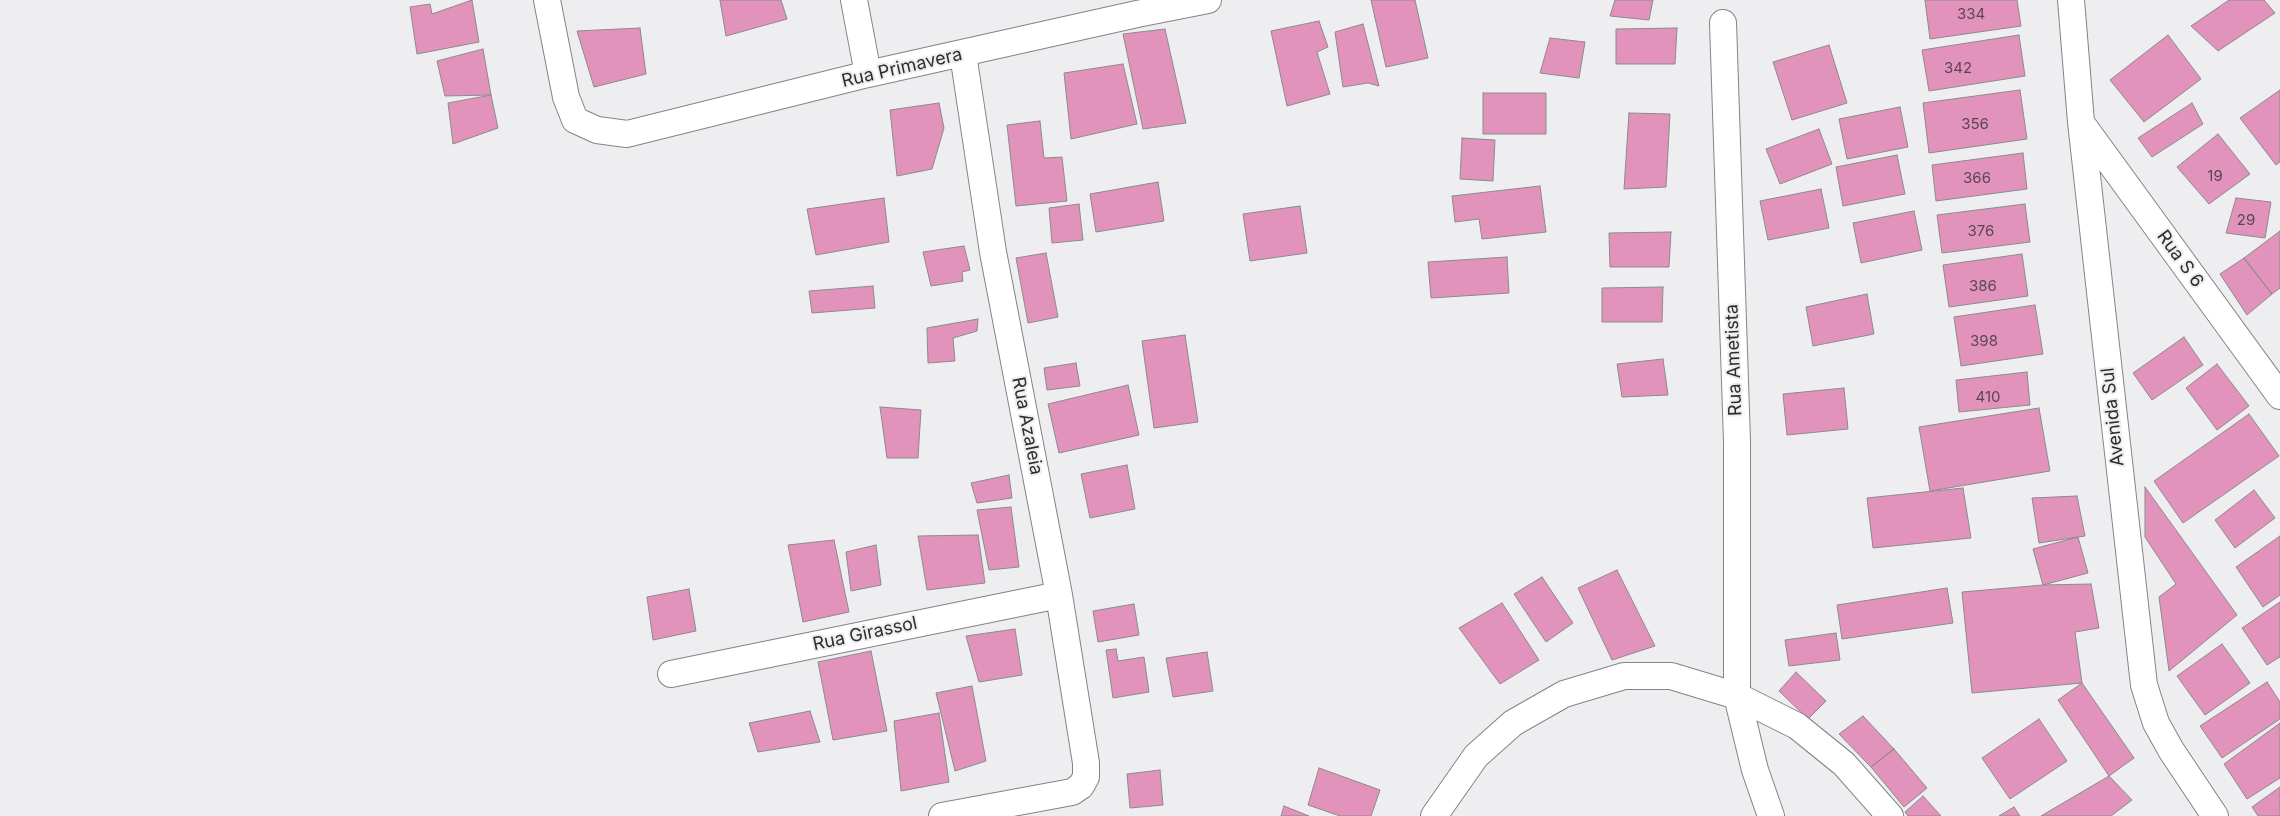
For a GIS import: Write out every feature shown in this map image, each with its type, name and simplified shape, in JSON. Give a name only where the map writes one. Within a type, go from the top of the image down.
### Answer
[{"type":"street","name":"Rua Primavera","points":[[547,0],[569,105],[575,120],[597,130],[627,134],[868,74],[963,54],[1137,7],[1208,0]]},
{"type":"street","points":[[854,0],[868,74]]},
{"type":"street","name":"Avenida Sul","points":[[2071,0],[2081,122],[2144,685],[2156,723],[2167,744],[2215,816]]},
{"type":"street","name":"Rua Ametista","points":[[1723,23],[1737,440],[1737,696],[1755,770],[1771,816]]},
{"type":"street","name":"Rua Azaleia","points":[[942,816],[1072,792],[1082,786],[1086,777],[1086,763],[1059,595],[993,252],[963,54]]},
{"type":"street","name":"Rua S 6","points":[[2081,122],[2280,396]]},
{"type":"street","name":"Rua Girassol","points":[[671,674],[1059,595]]},
{"type":"street","points":[[1434,816],[1476,756],[1513,723],[1564,694],[1624,676],[1671,676],[1737,696],[1797,726],[1844,764],[1890,816]]},
{"type":"building","points":[[472,0],[479,42],[417,54],[410,7],[430,4],[432,14]]},
{"type":"building","points":[[720,0],[781,0],[787,19],[726,36]]},
{"type":"building","points":[[1371,0],[1415,0],[1428,58],[1386,67]]},
{"type":"building","points":[[1615,0],[1653,0],[1649,20],[1610,16]]},
{"type":"building","points":[[1925,0],[2017,0],[2021,26],[1930,39]]},
{"type":"building","points":[[2229,0],[2264,0],[2275,13],[2218,51],[2191,26]]},
{"type":"building","points":[[1319,21],[1328,47],[1317,52],[1330,94],[1287,106],[1271,31]]},
{"type":"building","points":[[1363,24],[1379,86],[1368,83],[1343,87],[1335,32]]},
{"type":"building","points":[[640,28],[646,74],[594,87],[577,31]]},
{"type":"building","points":[[1677,28],[1675,64],[1616,64],[1616,29]]},
{"type":"building","points":[[1165,29],[1186,123],[1143,129],[1123,34]]},
{"type":"building","points":[[2019,35],[2025,76],[1929,91],[1922,50]]},
{"type":"building","points":[[2168,35],[2201,79],[2144,122],[2110,80]]},
{"type":"building","points":[[1550,38],[1585,42],[1579,78],[1540,73]]},
{"type":"building","points":[[1829,45],[1847,103],[1792,120],[1773,62]]},
{"type":"building","points":[[483,49],[491,95],[445,96],[437,61]]},
{"type":"building","points":[[1123,64],[1137,124],[1071,139],[1064,73]]},
{"type":"building","points":[[2020,90],[2027,139],[1929,153],[1923,103]]},
{"type":"building","points":[[2280,90],[2280,162],[2276,165],[2240,118]]},
{"type":"building","points":[[1483,93],[1546,93],[1546,134],[1483,134]]},
{"type":"building","points":[[491,95],[498,128],[453,144],[448,103]]},
{"type":"building","points":[[939,103],[944,128],[932,169],[897,176],[890,110]]},
{"type":"building","points":[[2192,103],[2203,124],[2152,157],[2138,138]]},
{"type":"building","points":[[1900,107],[1908,147],[1847,159],[1839,119]]},
{"type":"building","points":[[1629,113],[1670,114],[1666,187],[1624,189]]},
{"type":"building","points":[[1040,121],[1044,158],[1062,157],[1067,201],[1016,206],[1007,125]]},
{"type":"building","points":[[1819,129],[1832,164],[1780,184],[1766,149]]},
{"type":"building","points":[[2218,134],[2250,174],[2209,204],[2177,167]]},
{"type":"building","points":[[1462,138],[1495,140],[1493,181],[1460,179]]},
{"type":"building","points":[[2023,153],[2027,189],[1936,201],[1932,165]]},
{"type":"building","points":[[1897,155],[1905,194],[1843,206],[1836,167]]},
{"type":"building","points":[[1158,182],[1164,221],[1096,232],[1090,194]]},
{"type":"building","points":[[1540,186],[1546,232],[1482,239],[1479,219],[1455,222],[1452,196]]},
{"type":"building","points":[[1821,189],[1829,228],[1768,240],[1760,201]]},
{"type":"building","points":[[884,198],[889,242],[816,255],[807,209]]},
{"type":"building","points":[[2236,198],[2271,202],[2265,238],[2226,233]]},
{"type":"building","points":[[1079,204],[1083,240],[1052,243],[1049,208]]},
{"type":"building","points":[[2025,204],[2030,242],[1942,253],[1937,215]]},
{"type":"building","points":[[1300,206],[1307,253],[1250,261],[1243,214]]},
{"type":"building","points":[[1914,211],[1922,250],[1861,263],[1853,223]]},
{"type":"building","points":[[2280,231],[2280,288],[2272,294],[2244,258]]},
{"type":"building","points":[[1671,232],[1669,267],[1610,267],[1609,233]]},
{"type":"building","points":[[964,246],[970,270],[962,272],[963,281],[931,286],[923,252]]},
{"type":"building","points":[[1046,253],[1058,317],[1028,323],[1016,258]]},
{"type":"building","points":[[2022,254],[2028,296],[1949,307],[1943,265]]},
{"type":"building","points":[[1507,257],[1509,293],[1431,298],[1428,262]]},
{"type":"building","points":[[2244,258],[2272,294],[2247,315],[2220,274]]},
{"type":"building","points":[[873,286],[875,308],[812,313],[809,291]]},
{"type":"building","points":[[1663,287],[1662,322],[1602,322],[1602,288]]},
{"type":"building","points":[[1867,294],[1874,334],[1813,346],[1806,307]]},
{"type":"building","points":[[2035,305],[2043,354],[1961,366],[1954,317]]},
{"type":"building","points":[[978,319],[977,331],[953,338],[955,361],[928,363],[927,328]]},
{"type":"building","points":[[1185,335],[1198,422],[1154,428],[1142,341]]},
{"type":"building","points":[[2184,337],[2203,365],[2152,400],[2133,373]]},
{"type":"building","points":[[1663,359],[1668,395],[1622,397],[1617,364]]},
{"type":"building","points":[[1076,363],[1080,386],[1047,390],[1044,368]]},
{"type":"building","points":[[2217,364],[2249,406],[2217,430],[2186,388]]},
{"type":"building","points":[[2027,372],[2030,405],[1959,412],[1956,380]]},
{"type":"building","points":[[1128,385],[1139,435],[1059,453],[1048,404]]},
{"type":"building","points":[[1844,388],[1848,429],[1787,435],[1783,394]]},
{"type":"building","points":[[880,407],[921,410],[918,458],[887,458]]},
{"type":"building","points":[[2039,408],[2050,471],[1930,491],[1919,427]]},
{"type":"building","points":[[2249,414],[2279,456],[2183,523],[2154,481]]},
{"type":"building","points":[[1127,465],[1135,509],[1090,518],[1081,474]]},
{"type":"building","points":[[1009,475],[1012,498],[977,503],[971,483]]},
{"type":"building","points":[[2145,487],[2237,615],[2169,671],[2159,597],[2176,584],[2145,537]]},
{"type":"building","points":[[1963,488],[1971,538],[1873,548],[1867,498]]},
{"type":"building","points":[[2254,490],[2275,518],[2235,548],[2215,520]]},
{"type":"building","points":[[2077,496],[2085,536],[2039,543],[2032,498]]},
{"type":"building","points":[[1011,507],[1019,567],[989,570],[977,510]]},
{"type":"building","points":[[978,535],[985,583],[927,590],[918,536]]},
{"type":"building","points":[[2280,536],[2280,595],[2263,607],[2236,567]]},
{"type":"building","points":[[2078,537],[2088,573],[2043,585],[2033,549]]},
{"type":"building","points":[[834,540],[849,612],[803,622],[788,545]]},
{"type":"building","points":[[876,545],[881,585],[851,591],[846,552]]},
{"type":"building","points":[[1617,570],[1655,646],[1612,660],[1578,588]]},
{"type":"building","points":[[1542,577],[1573,623],[1546,642],[1514,594]]},
{"type":"building","points":[[2091,584],[2099,628],[2075,632],[2082,683],[1972,693],[1962,592],[2043,585]]},
{"type":"building","points":[[1947,588],[1953,623],[1842,639],[1837,605]]},
{"type":"building","points":[[689,589],[696,631],[653,640],[647,597]]},
{"type":"building","points":[[2280,602],[2280,657],[2267,665],[2242,628]]},
{"type":"building","points":[[1502,603],[1539,660],[1500,684],[1459,628]]},
{"type":"building","points":[[1134,604],[1139,635],[1098,642],[1093,611]]},
{"type":"building","points":[[1015,629],[1022,675],[979,682],[966,636]]},
{"type":"building","points":[[1836,633],[1840,660],[1789,666],[1785,640]]},
{"type":"building","points":[[2222,644],[2250,683],[2205,715],[2177,676]]},
{"type":"building","points":[[1116,649],[1118,661],[1144,657],[1149,692],[1113,698],[1106,650]]},
{"type":"building","points":[[871,651],[887,731],[833,740],[818,662]]},
{"type":"building","points":[[1207,652],[1213,691],[1173,697],[1166,658]]},
{"type":"building","points":[[1796,672],[1826,701],[1808,719],[1779,691]]},
{"type":"building","points":[[2267,682],[2280,702],[2280,719],[2222,758],[2200,726]]},
{"type":"building","points":[[2082,683],[2134,758],[2109,776],[2058,700]]},
{"type":"building","points":[[972,686],[986,761],[955,771],[936,693]]},
{"type":"building","points":[[810,711],[820,742],[758,752],[749,723]]},
{"type":"building","points":[[939,713],[949,782],[901,791],[894,721]]},
{"type":"building","points":[[1863,716],[1894,749],[1871,767],[1839,734]]},
{"type":"building","points":[[2039,719],[2067,761],[2010,799],[1982,758]]},
{"type":"building","points":[[2280,723],[2280,778],[2247,799],[2224,764]]},
{"type":"building","points":[[1894,749],[1927,788],[1904,807],[1871,767]]},
{"type":"building","points":[[1319,768],[1380,790],[1371,816],[1340,816],[1308,805]]},
{"type":"building","points":[[1160,770],[1163,805],[1130,808],[1127,774]]},
{"type":"building","points":[[2109,776],[2132,800],[2111,816],[2041,816]]},
{"type":"building","points":[[2280,787],[2280,816],[2258,816],[2252,807]]},
{"type":"building","points":[[1923,796],[1941,816],[1908,816],[1905,812]]},
{"type":"building","points":[[1284,806],[1309,816],[1281,816]]},
{"type":"building","points":[[2014,807],[2020,816],[1999,816]]}]
